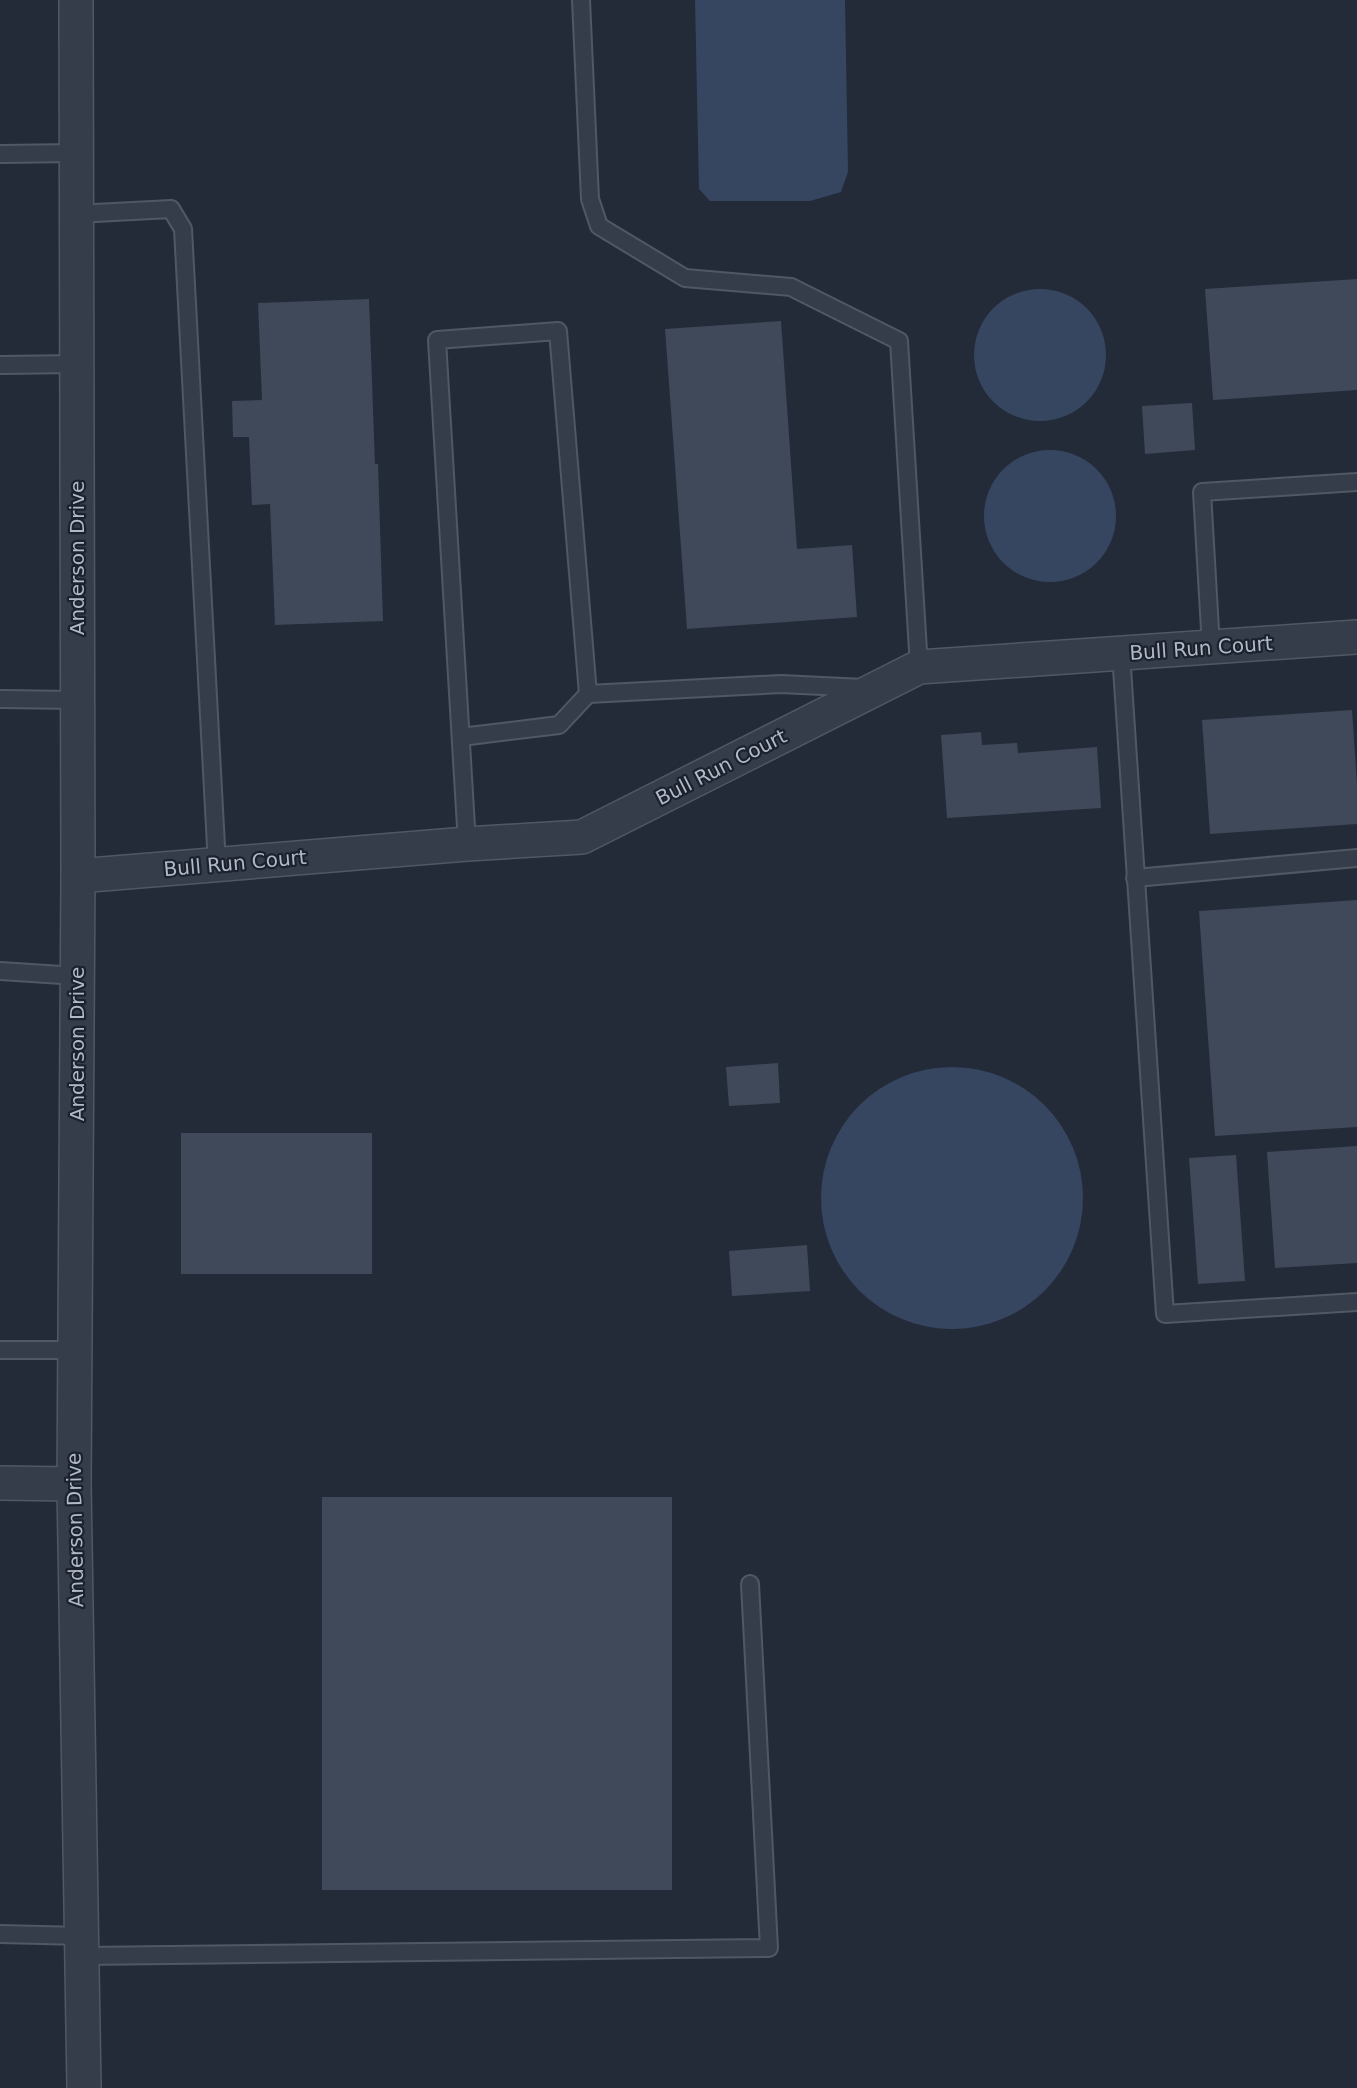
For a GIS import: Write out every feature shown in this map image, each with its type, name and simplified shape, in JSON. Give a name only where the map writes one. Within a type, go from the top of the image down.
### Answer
[{"type":"street","name":"Anderson Drive","points":[[76,0],[78,876],[74,1484],[84,2088]]},
{"type":"street","name":"Bull Run Court","points":[[78,876],[467,844],[582,837],[919,667],[1357,637]]},
{"type":"street","points":[[0,1483],[74,1484]]},
{"type":"lane","points":[[581,0],[590,199],[598,226],[685,278],[791,287],[899,340],[919,667]]},
{"type":"lane","points":[[0,154],[76,153]]},
{"type":"lane","points":[[76,214],[171,209],[183,229],[217,865]]},
{"type":"lane","points":[[467,844],[437,340],[558,331],[588,694]]},
{"type":"lane","points":[[0,365],[77,364]]},
{"type":"lane","points":[[1211,647],[1202,492],[1357,482]]},
{"type":"lane","points":[[1121,653],[1165,1314],[1357,1302]]},
{"type":"lane","points":[[461,737],[559,725],[588,694],[781,684],[876,688]]},
{"type":"lane","points":[[0,699],[76,700]]},
{"type":"lane","points":[[1135,878],[1357,858]]},
{"type":"lane","points":[[0,971],[77,976]]},
{"type":"lane","points":[[0,1350],[75,1350]]},
{"type":"lane","points":[[0,1934],[83,1946],[769,1948],[750,1584]]},
{"type":"water","points":[[695,0],[845,0],[848,172],[841,192],[810,201],[710,201],[699,189]]},
{"type":"water","points":[[1040,289],[1065,294],[1087,308],[1101,330],[1106,355],[1101,380],[1087,402],[1065,416],[1040,421],[1015,416],[993,402],[979,380],[974,355],[979,330],[993,308],[1015,294]]},
{"type":"water","points":[[1050,450],[1075,455],[1097,469],[1111,491],[1116,516],[1111,541],[1097,563],[1075,577],[1050,582],[1025,577],[1003,563],[989,541],[984,516],[989,491],[1003,469],[1025,455]]},
{"type":"water","points":[[952,1067],[977,1070],[1002,1077],[1025,1089],[1053,1115],[1073,1148],[1080,1173],[1083,1198],[1080,1223],[1073,1248],[1061,1271],[1035,1299],[1002,1319],[977,1326],[952,1329],[927,1326],[902,1319],[879,1307],[851,1281],[831,1248],[824,1223],[821,1198],[824,1173],[831,1148],[843,1125],[869,1097],[902,1077],[927,1070]]},
{"type":"building","points":[[1357,279],[1357,390],[1213,400],[1205,289]]},
{"type":"building","points":[[369,299],[375,464],[378,464],[383,621],[275,625],[270,504],[252,505],[249,437],[233,437],[232,401],[262,400],[258,303]]},
{"type":"building","points":[[781,321],[797,549],[852,545],[857,617],[687,629],[665,329]]},
{"type":"building","points":[[1192,403],[1195,450],[1145,454],[1142,406]]},
{"type":"building","points":[[1352,710],[1357,824],[1210,834],[1202,720]]},
{"type":"building","points":[[981,732],[982,745],[1017,743],[1018,753],[1097,747],[1101,808],[947,818],[941,735]]},
{"type":"building","points":[[1357,900],[1357,1127],[1215,1136],[1199,911]]},
{"type":"building","points":[[778,1063],[780,1103],[729,1106],[726,1067]]},
{"type":"building","points":[[181,1133],[372,1133],[372,1274],[181,1274]]},
{"type":"building","points":[[1357,1146],[1357,1263],[1275,1268],[1267,1152]]},
{"type":"building","points":[[1236,1155],[1245,1281],[1198,1284],[1189,1158]]},
{"type":"building","points":[[807,1245],[810,1291],[732,1296],[729,1251]]},
{"type":"building","points":[[322,1497],[672,1497],[672,1890],[322,1890]]}]
